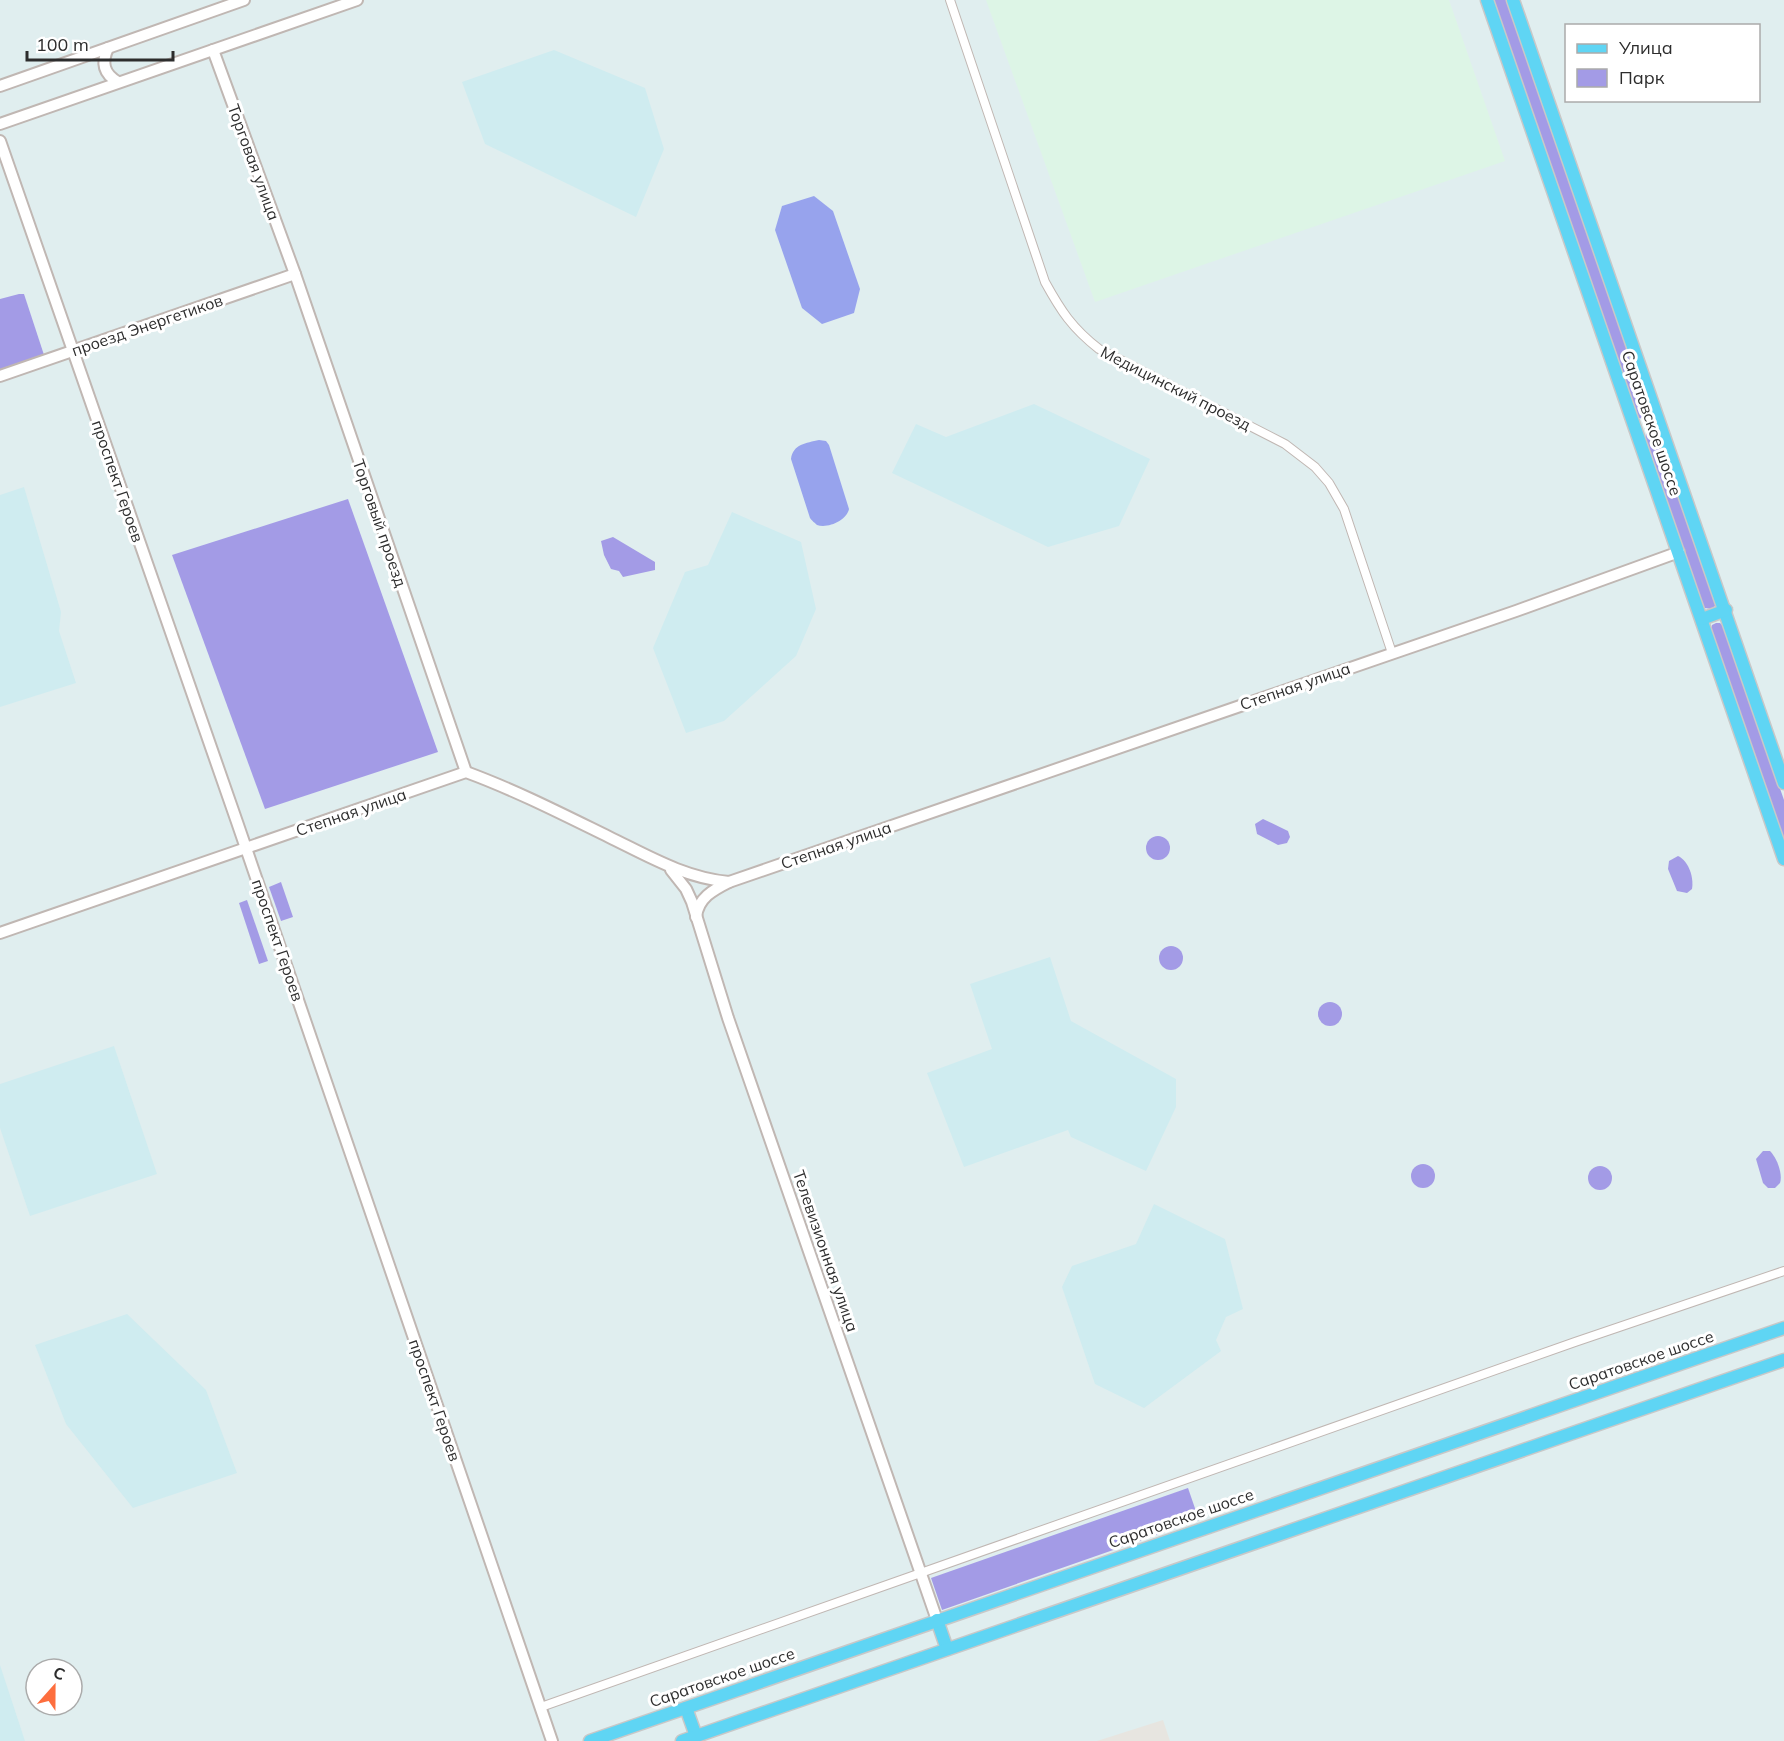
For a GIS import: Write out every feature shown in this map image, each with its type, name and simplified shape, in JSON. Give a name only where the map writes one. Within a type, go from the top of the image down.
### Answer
[{"type":"main road","name":"Саратовское шоссе","points":[[1487,0],[1784,859]]},
{"type":"main road","name":"Саратовское шоссе","points":[[1513,0],[1784,783]]},
{"type":"main road","points":[[1636,427],[1658,420]]},
{"type":"main road","points":[[1702,619],[1726,610]]},
{"type":"main road","name":"Саратовское шоссе","points":[[590,1741],[1784,1328]]},
{"type":"main road","points":[[682,1741],[1784,1360]]},
{"type":"main road","name":"Телевизионная улица","points":[[937,1620],[947,1649]]},
{"type":"main road","points":[[686,1708],[696,1736]]},
{"type":"street","points":[[0,86],[244,0]]},
{"type":"street","points":[[0,124],[357,0]]},
{"type":"street","name":"Медицинский проезд","points":[[950,0],[1045,282],[1063,315],[1099,349],[1285,444],[1315,467],[1329,483],[1344,509],[1392,652]]},
{"type":"street","points":[[108,48],[105,55],[105,68],[118,82]]},
{"type":"street","name":"Торговая улица","points":[[213,50],[295,274]]},
{"type":"street","name":"проспект Героев","points":[[0,141],[246,848],[552,1741]]},
{"type":"street","name":"проезд Энергетиков","points":[[0,376],[295,274]]},
{"type":"street","name":"Торговый проезд","points":[[295,274],[466,772]]},
{"type":"street","name":"Степная улица","points":[[0,933],[466,772],[518,793],[669,867],[699,878],[729,882],[1679,552]]},
{"type":"street","name":"Телевизионная улица","points":[[669,867],[686,890],[696,918],[801,1230],[937,1620]]},
{"type":"street","points":[[696,918],[699,905],[704,897],[729,882]]},
{"type":"street","points":[[541,1707],[1575,1342],[1784,1271]]},
{"type":"shaded area","points":[[986,0],[1449,0],[1505,161],[1095,302]]},
{"type":"shaded area","points":[[554,50],[645,88],[664,149],[636,217],[485,144],[462,82]]},
{"type":"shaded area","points":[[814,196],[833,211],[860,289],[854,313],[822,324],[802,308],[775,230],[782,206]]},
{"type":"shaded area","points":[[1034,404],[1150,459],[1119,526],[1048,547],[892,473],[916,424],[946,437]]},
{"type":"shaded area","points":[[819,440],[826,441],[829,445],[849,509],[841,520],[826,526],[817,525],[810,518],[791,459],[797,447]]},
{"type":"shaded area","points":[[24,487],[61,612],[59,631],[76,683],[0,707],[0,495]]},
{"type":"shaded area","points":[[732,512],[801,542],[816,609],[796,656],[724,721],[686,733],[653,648],[685,572],[708,565]]},
{"type":"shaded area","points":[[1050,957],[1071,1021],[1176,1079],[1176,1107],[1146,1171],[1071,1137],[1068,1130],[964,1167],[927,1073],[992,1049],[970,984]]},
{"type":"shaded area","points":[[114,1046],[157,1174],[30,1216],[0,1128],[0,1084]]},
{"type":"shaded area","points":[[1154,1204],[1225,1239],[1243,1309],[1226,1317],[1216,1340],[1221,1351],[1144,1408],[1095,1384],[1062,1287],[1072,1266],[1136,1244]]},
{"type":"shaded area","points":[[127,1314],[206,1390],[237,1473],[133,1508],[66,1424],[35,1345]]},
{"type":"shaded area","points":[[0,1665],[25,1741],[0,1741]]},
{"type":"shaded area","points":[[1163,1720],[1170,1741],[1097,1741]]},
{"type":"green space","points":[[1493,0],[1507,0],[1649,409],[1649,415],[1645,419],[1639,418],[1636,414]]},
{"type":"green space","points":[[24,294],[45,358],[0,373],[0,299]]},
{"type":"green space","points":[[1649,431],[1657,434],[1715,600],[1715,606],[1712,609],[1705,608],[1702,603],[1645,439]]},
{"type":"green space","points":[[348,499],[438,752],[265,809],[172,555]]},
{"type":"green space","points":[[613,537],[655,562],[655,570],[623,577],[619,571],[611,569],[604,555],[601,541]]},
{"type":"green space","points":[[1716,623],[1724,627],[1784,800],[1784,841],[1711,629]]},
{"type":"green space","points":[[1263,819],[1288,831],[1290,837],[1287,843],[1278,845],[1257,834],[1255,824]]},
{"type":"green space","points":[[1158,836],[1163,837],[1169,843],[1169,853],[1163,859],[1158,860],[1153,859],[1147,853],[1146,848],[1147,843],[1153,837]]},
{"type":"green space","points":[[1678,856],[1688,866],[1691,875],[1692,889],[1687,893],[1677,891],[1668,869],[1669,861]]},
{"type":"green space","points":[[281,882],[293,917],[281,921],[269,887]]},
{"type":"green space","points":[[247,900],[268,961],[259,964],[239,903]]},
{"type":"green space","points":[[1171,946],[1180,949],[1183,958],[1180,967],[1171,970],[1162,967],[1159,958],[1162,949]]},
{"type":"green space","points":[[1330,1002],[1335,1003],[1341,1009],[1341,1019],[1335,1025],[1330,1026],[1325,1025],[1319,1019],[1318,1014],[1319,1009],[1325,1003]]},
{"type":"green space","points":[[1763,1151],[1770,1151],[1779,1166],[1781,1179],[1775,1188],[1768,1188],[1763,1183],[1756,1159]]},
{"type":"green space","points":[[1423,1164],[1428,1165],[1434,1171],[1434,1181],[1428,1187],[1423,1188],[1418,1187],[1412,1181],[1411,1176],[1412,1171],[1418,1165]]},
{"type":"green space","points":[[1600,1166],[1609,1169],[1612,1178],[1609,1187],[1600,1190],[1591,1187],[1588,1178],[1591,1169]]},
{"type":"green space","points":[[1188,1488],[1199,1520],[942,1610],[931,1578]]}]
